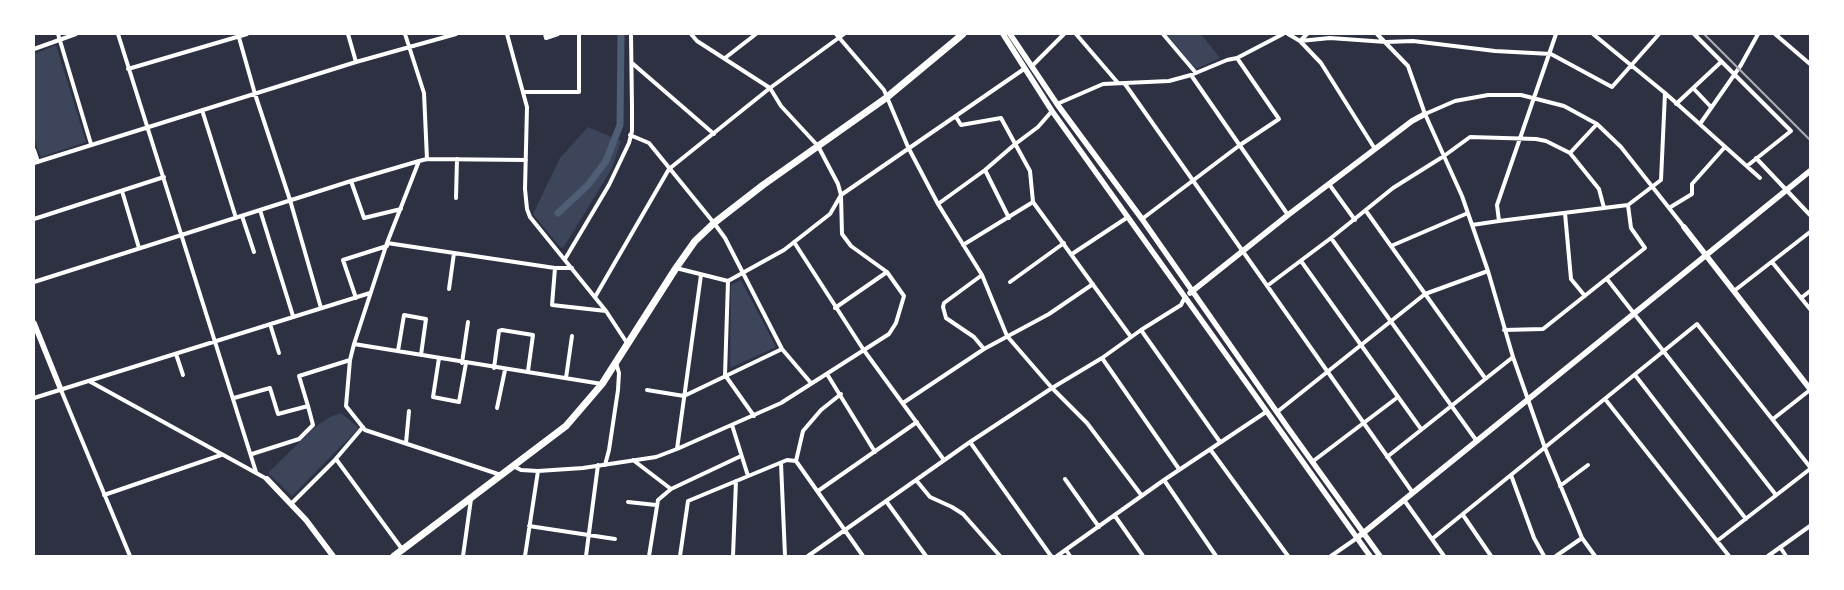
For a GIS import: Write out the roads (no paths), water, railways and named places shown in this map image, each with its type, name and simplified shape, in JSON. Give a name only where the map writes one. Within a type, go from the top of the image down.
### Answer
[{"type":"main road","points":[[394,556],[566,426],[602,384],[676,268],[695,241],[714,223],[886,98],[963,34]]},
{"type":"street","points":[[58,34],[91,144]]},
{"type":"street","points":[[34,49],[76,34]]},
{"type":"street","points":[[118,34],[215,342],[252,454],[256,472]]},
{"type":"street","points":[[128,69],[238,35],[247,34]]},
{"type":"street","points":[[348,34],[356,62]]},
{"type":"street","points":[[406,34],[424,93],[427,159]]},
{"type":"street","points":[[34,150],[36,162],[356,62],[456,34]]},
{"type":"street","points":[[507,34],[527,107],[524,189],[527,210],[530,217],[606,311],[628,343]]},
{"type":"street","points":[[545,34],[546,38],[558,34]]},
{"type":"street","points":[[523,92],[579,92],[579,34]]},
{"type":"street","points":[[565,259],[609,185],[626,150],[630,135],[632,63],[631,34]]},
{"type":"street","points":[[513,466],[521,470],[538,471],[605,465],[656,457],[677,449],[781,403],[827,374],[863,348],[889,334],[897,319],[904,296],[887,272],[851,246],[842,234],[841,195],[838,184],[818,146],[781,106],[770,88],[697,41],[691,34]]},
{"type":"street","points":[[725,58],[756,34]]},
{"type":"street","points":[[595,297],[669,169],[770,88],[838,36],[844,34]]},
{"type":"street","points":[[1003,34],[1052,111],[1370,556]]},
{"type":"street","points":[[1010,34],[1057,104],[1142,219],[1312,462],[1380,556]]},
{"type":"street","points":[[1032,65],[1064,34]]},
{"type":"street","points":[[1076,34],[1118,83]]},
{"type":"street","points":[[1163,34],[1196,73]]},
{"type":"street","points":[[1057,104],[1103,84],[1169,81],[1191,75],[1227,60],[1237,58],[1283,34]]},
{"type":"street","points":[[1288,34],[1300,41],[1320,63],[1375,149]]},
{"type":"street","points":[[1300,41],[1307,34]]},
{"type":"street","points":[[1377,34],[1408,66],[1425,114],[1468,213],[1488,271],[1504,330],[1545,448],[1582,538],[1594,556]]},
{"type":"street","points":[[1499,220],[1497,205],[1551,54],[1556,34]]},
{"type":"street","points":[[1593,34],[1700,124],[1724,148],[1760,178]]},
{"type":"street","points":[[1300,41],[1330,38],[1386,42],[1413,41],[1495,51],[1551,54],[1612,87],[1659,34]]},
{"type":"street","points":[[1694,34],[1790,131],[1746,166]]},
{"type":"street","points":[[1700,124],[1733,74],[1741,65],[1758,34]]},
{"type":"street","points":[[1775,34],[1810,64]]},
{"type":"street","points":[[238,35],[255,94],[290,200],[321,308]]},
{"type":"street","points":[[838,36],[884,90],[886,98],[908,147],[938,204],[982,275],[1007,336],[1052,388],[1087,423],[1142,496]]},
{"type":"street","points":[[1142,219],[1240,145],[1279,119],[1237,58]]},
{"type":"street","points":[[1676,104],[1694,89],[1721,62]]},
{"type":"street","points":[[632,63],[714,134]]},
{"type":"street","points":[[676,268],[728,281],[794,242],[830,214],[841,195],[908,147],[956,117],[1024,69]]},
{"type":"street","points":[[1191,75],[1288,216]]},
{"type":"street","points":[[1125,84],[1328,373],[1362,424],[1413,492]]},
{"type":"street","points":[[1694,89],[1711,107]]},
{"type":"street","points":[[808,556],[970,442],[1052,388],[1102,358],[1141,330],[1181,305],[1185,297],[1412,121],[1442,106],[1476,96],[1505,94],[1535,97],[1564,106],[1597,124],[1621,147],[1810,390],[1773,419]]},
{"type":"street","points":[[1472,226],[1499,220],[1628,205],[1661,180],[1665,94]]},
{"type":"street","points":[[202,110],[236,218]]},
{"type":"street","points":[[938,204],[986,170],[1014,144],[1038,127],[1052,111]]},
{"type":"street","points":[[956,117],[961,125],[1001,118],[1030,171],[1033,202],[1131,337]]},
{"type":"street","points":[[1570,153],[1597,124]]},
{"type":"street","points":[[630,135],[650,143],[669,169],[714,223],[724,238],[782,349],[812,383]]},
{"type":"street","points":[[1267,286],[1355,220],[1392,188],[1444,156],[1470,137],[1546,141],[1570,153],[1599,189],[1604,208]]},
{"type":"street","points":[[1669,208],[1692,194],[1692,184],[1724,148]]},
{"type":"street","points":[[1756,158],[1810,215]]},
{"type":"street","points":[[34,282],[351,180],[427,159],[526,160]]},
{"type":"street","points":[[456,198],[457,159]]},
{"type":"street","points":[[419,161],[387,245],[354,344],[350,360],[346,406],[365,430],[501,475]]},
{"type":"street","points":[[986,170],[1009,218]]},
{"type":"street","points":[[1331,556],[1357,538],[1476,440],[1810,171]]},
{"type":"street","points":[[34,219],[164,177]]},
{"type":"street","points":[[351,180],[364,218],[401,209]]},
{"type":"street","points":[[1329,184],[1355,220]]},
{"type":"street","points":[[122,191],[139,248]]},
{"type":"street","points":[[963,245],[1033,202]]},
{"type":"street","points":[[1504,330],[1543,329],[1645,248],[1631,228],[1628,205]]},
{"type":"street","points":[[260,210],[293,316]]},
{"type":"street","points":[[1366,211],[1485,378]]},
{"type":"street","points":[[1391,246],[1468,213]]},
{"type":"street","points":[[1565,213],[1571,280],[1585,296]]},
{"type":"street","points":[[242,216],[254,252]]},
{"type":"street","points":[[1072,254],[1128,217]]},
{"type":"street","points":[[1734,291],[1810,232]]},
{"type":"street","points":[[1331,238],[1476,440]]},
{"type":"street","points":[[794,242],[835,308],[944,460]]},
{"type":"street","points":[[1010,282],[1064,243]]},
{"type":"street","points":[[356,298],[343,260],[387,245],[454,253],[554,268],[572,268]]},
{"type":"street","points":[[449,289],[454,253]]},
{"type":"street","points":[[1301,261],[1421,429]]},
{"type":"street","points":[[1772,262],[1810,309]]},
{"type":"street","points":[[554,268],[552,305],[606,311]]},
{"type":"street","points":[[1277,412],[1328,373],[1425,294],[1488,271]]},
{"type":"street","points":[[835,308],[887,272]]},
{"type":"street","points":[[677,449],[701,275]]},
{"type":"street","points":[[982,275],[944,303],[943,307],[946,318],[974,337],[984,349]]},
{"type":"street","points":[[1606,279],[1665,351],[1776,495]]},
{"type":"street","points":[[728,281],[725,375],[754,416]]},
{"type":"street","points":[[902,403],[984,349],[1049,314],[1093,284]]},
{"type":"street","points":[[1801,298],[1810,291]]},
{"type":"street","points":[[34,398],[370,293]]},
{"type":"street","points":[[398,351],[404,315],[426,319],[421,355]]},
{"type":"street","points":[[438,358],[433,397],[459,402],[468,322]]},
{"type":"street","points":[[34,323],[130,556]]},
{"type":"street","points":[[270,324],[279,353]]},
{"type":"street","points":[[1432,539],[1697,324],[1810,468],[1717,541]]},
{"type":"street","points":[[494,368],[499,331],[502,330],[533,335],[528,371]]},
{"type":"street","points":[[1141,330],[1220,442]]},
{"type":"street","points":[[566,378],[572,336]]},
{"type":"street","points":[[354,344],[505,370],[528,371],[602,384]]},
{"type":"street","points":[[647,390],[684,396],[725,375],[782,349]]},
{"type":"street","points":[[176,354],[183,375]]},
{"type":"street","points":[[1387,457],[1513,357]]},
{"type":"street","points":[[1102,358],[1179,469]]},
{"type":"street","points":[[252,454],[299,439],[313,426],[299,376],[350,360]]},
{"type":"street","points":[[605,465],[609,450],[618,390],[619,373],[616,363]]},
{"type":"street","points":[[497,408],[505,370]]},
{"type":"street","points":[[827,374],[841,394],[875,452]]},
{"type":"street","points":[[1635,374],[1746,518]]},
{"type":"street","points":[[89,381],[267,479],[291,504],[333,556]]},
{"type":"street","points":[[234,398],[270,388],[278,414],[308,406]]},
{"type":"street","points":[[796,461],[802,431],[822,410],[841,394]]},
{"type":"street","points":[[1312,462],[1398,397]]},
{"type":"street","points":[[1605,399],[1729,556]]},
{"type":"street","points":[[406,443],[409,411]]},
{"type":"street","points":[[1057,556],[1179,469],[1266,412]]},
{"type":"street","points":[[818,490],[917,422]]},
{"type":"street","points":[[732,425],[748,476]]},
{"type":"street","points":[[291,504],[336,459],[362,427]]},
{"type":"street","points":[[970,442],[1051,556]]},
{"type":"street","points":[[1210,449],[1288,556]]},
{"type":"street","points":[[104,495],[221,455]]},
{"type":"street","points":[[649,556],[658,500],[671,489],[741,456]]},
{"type":"street","points":[[336,459],[402,549]]},
{"type":"street","points":[[633,460],[671,489]]},
{"type":"street","points":[[680,556],[688,501],[787,460],[796,461],[818,490],[863,556]]},
{"type":"street","points":[[781,463],[785,556]]},
{"type":"street","points":[[586,556],[598,465]]},
{"type":"street","points":[[1560,486],[1588,465]]},
{"type":"street","points":[[525,556],[538,471]]},
{"type":"street","points":[[1511,475],[1534,538],[1544,556]]},
{"type":"street","points":[[1065,479],[1099,527]]},
{"type":"street","points":[[916,480],[930,497],[952,507],[962,514],[1000,556]]},
{"type":"street","points":[[1164,480],[1216,556]]},
{"type":"street","points":[[733,556],[736,481]]},
{"type":"street","points":[[463,556],[471,498]]},
{"type":"street","points":[[1404,500],[1444,556]]},
{"type":"street","points":[[886,501],[926,556]]},
{"type":"street","points":[[628,502],[656,505]]},
{"type":"street","points":[[1463,515],[1491,556]]},
{"type":"street","points":[[1115,516],[1143,556]]},
{"type":"street","points":[[529,526],[615,539]]},
{"type":"street","points":[[1768,556],[1810,527]]},
{"type":"street","points":[[1556,556],[1582,538]]},
{"type":"street","points":[[1780,548],[1786,556]]},
{"type":"street","points":[[1066,550],[1070,556]]},
{"type":"waterway","points":[[558,213],[588,185],[606,161],[620,125],[621,34]]},
{"type":"railway","points":[[1704,34],[1810,140]]}]
